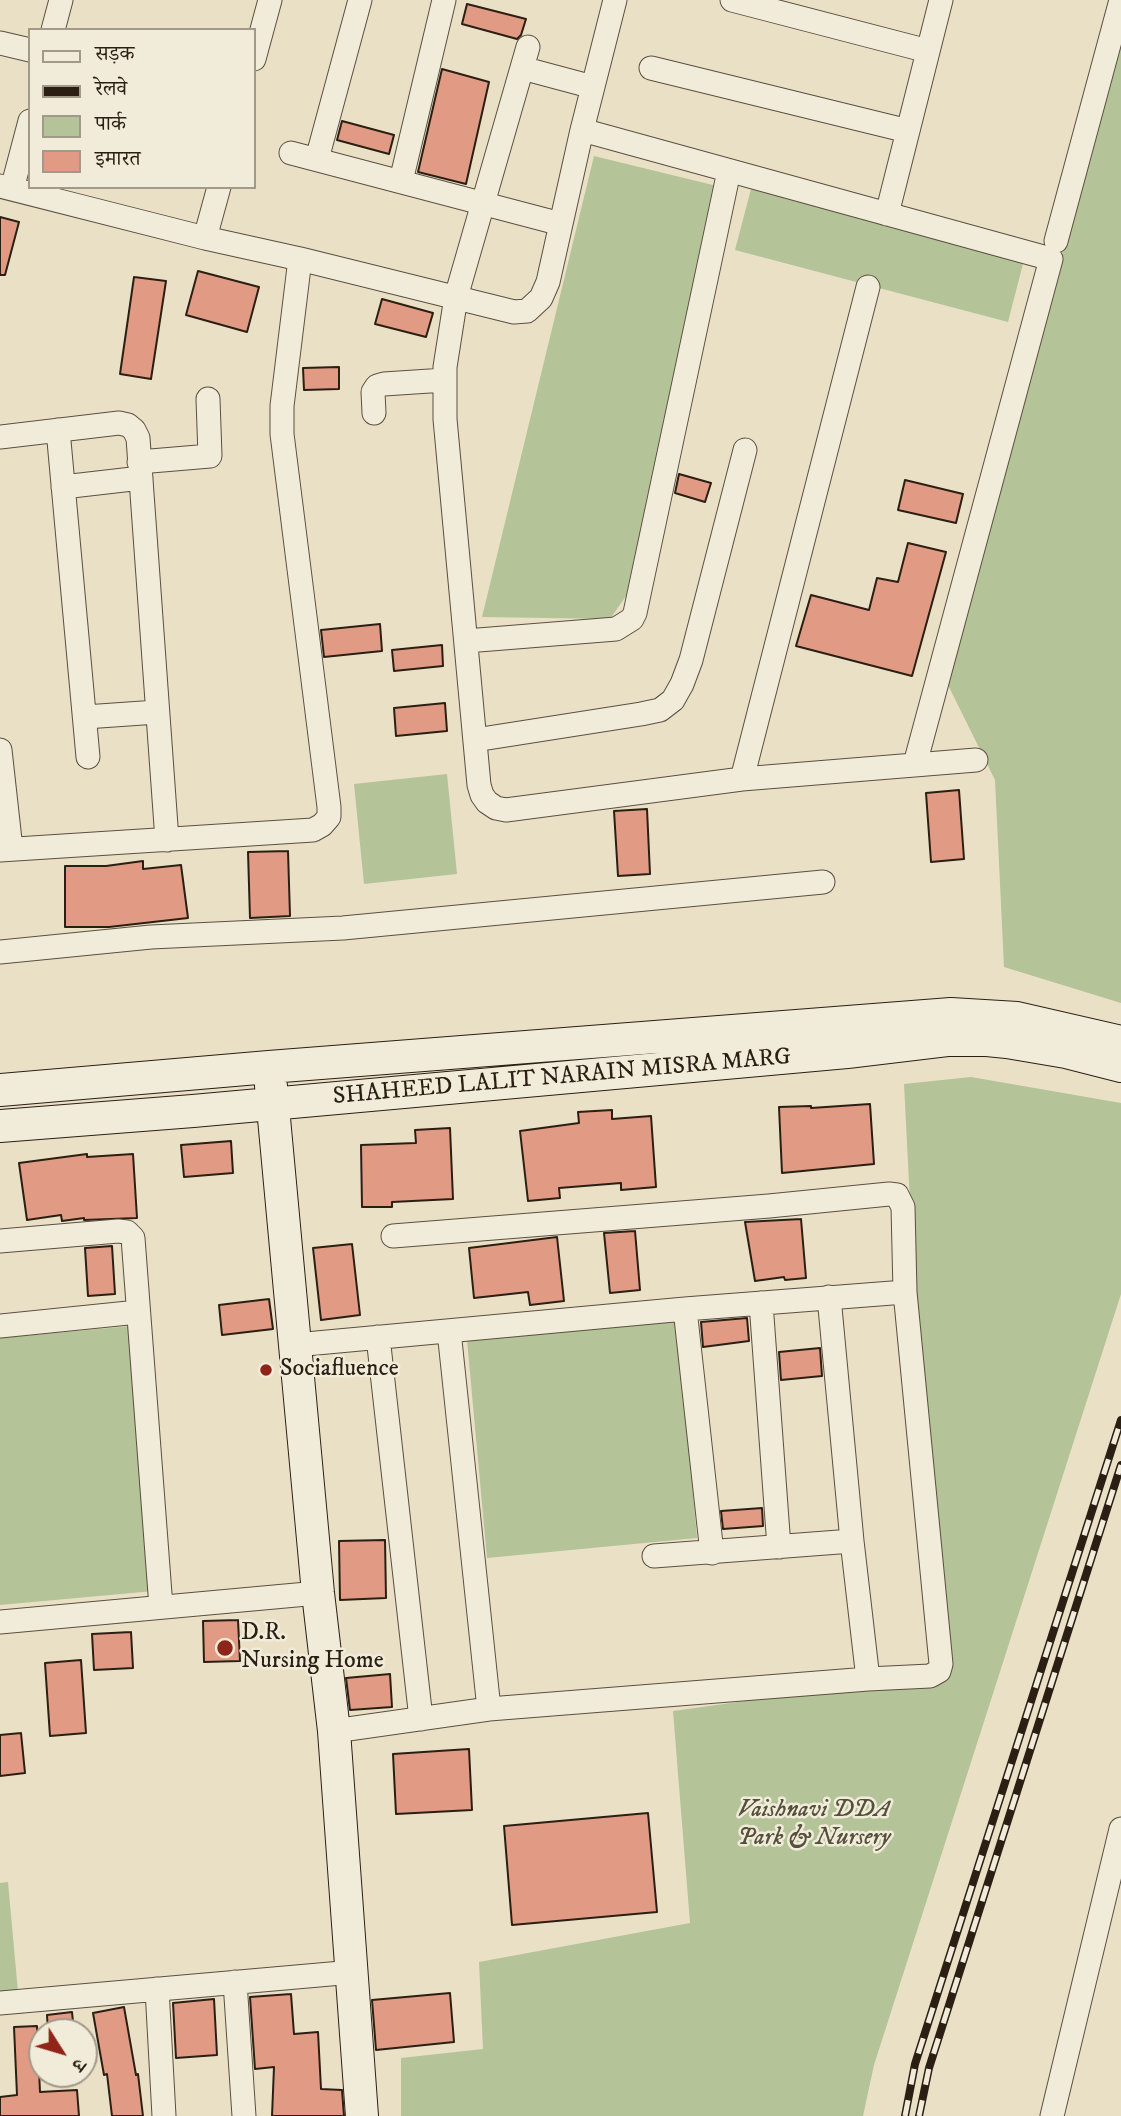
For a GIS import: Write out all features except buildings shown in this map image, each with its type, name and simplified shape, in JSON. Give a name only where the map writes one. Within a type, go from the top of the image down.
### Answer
[{"type":"street","points":[[54,28],[61,0]]},
{"type":"street","points":[[256,52],[270,0]]},
{"type":"street","points":[[317,159],[360,0]]},
{"type":"street","points":[[401,181],[444,0]]},
{"type":"street","points":[[28,126],[6,187],[514,312],[527,311],[541,298],[548,282],[615,0]]},
{"type":"street","points":[[732,0],[929,51]]},
{"type":"street","points":[[887,214],[941,0]]},
{"type":"street","points":[[1056,241],[1121,1],[1113,0]]},
{"type":"street","points":[[0,43],[28,50]]},
{"type":"street","points":[[593,87],[525,58],[456,298],[445,380],[445,419],[482,795],[487,803],[506,810],[741,779],[976,760]]},
{"type":"street","points":[[651,68],[908,131]]},
{"type":"street","points":[[582,130],[1051,259],[915,764]]},
{"type":"street","points":[[291,152],[561,224]]},
{"type":"street","points":[[466,640],[616,629],[632,619],[729,171]]},
{"type":"street","points":[[205,238],[218,189]]},
{"type":"street","points":[[1,763],[6,849],[313,830],[329,817],[330,807],[282,434],[282,405],[300,259]]},
{"type":"street","points":[[741,779],[868,287]]},
{"type":"street","points":[[374,413],[373,392],[377,386],[445,380]]},
{"type":"street","points":[[63,487],[210,456],[208,399]]},
{"type":"street","points":[[0,437],[119,423],[128,425],[138,438],[167,840]]},
{"type":"street","points":[[58,430],[88,757]]},
{"type":"street","points":[[475,740],[640,714],[660,710],[673,701],[691,660],[745,450]]},
{"type":"street","points":[[85,717],[157,712]]},
{"type":"street","points":[[0,952],[151,937],[343,928],[823,882]]},
{"type":"street","name":"SHAHEED LALIT NARAIN MISRA MARG","points":[[0,1090],[951,1014],[1017,1018],[1121,1042]]},
{"type":"street","name":"SHAHEED LALIT NARAIN MISRA MARG","points":[[0,1126],[272,1104],[833,1053],[947,1040],[1007,1042],[1066,1052],[1121,1066]]},
{"type":"street","points":[[269,1067],[318,1593],[334,1731],[362,2116]]},
{"type":"street","points":[[334,1731],[489,1709],[930,1676],[939,1671],[941,1664],[905,1293],[903,1207],[897,1195],[393,1236]]},
{"type":"street","points":[[0,1241],[117,1231],[127,1232],[133,1238],[161,1607]]},
{"type":"street","points":[[295,1345],[685,1309],[905,1293]]},
{"type":"street","points":[[830,1297],[852,1541],[868,1679]]},
{"type":"street","points":[[761,1303],[779,1547]]},
{"type":"street","points":[[685,1309],[712,1553]]},
{"type":"street","points":[[0,1326],[138,1312]]},
{"type":"street","points":[[449,1331],[489,1709]]},
{"type":"street","points":[[378,1338],[421,1719]]},
{"type":"street","points":[[654,1556],[852,1541]]},
{"type":"street","points":[[0,1622],[318,1593]]},
{"type":"street","points":[[1052,2116],[1117,1860],[1121,1829]]},
{"type":"street","points":[[0,2003],[353,1972]]},
{"type":"street","points":[[235,1982],[244,2116]]},
{"type":"street","points":[[157,1989],[164,2116]]},
{"type":"green space","points":[[1121,35],[1121,1003],[1004,967],[995,780],[947,683]]},
{"type":"green space","points":[[594,156],[717,186],[626,596],[610,619],[482,617]]},
{"type":"green space","points":[[751,189],[1024,260],[1008,322],[735,250]]},
{"type":"green space","points":[[447,774],[457,874],[364,884],[354,784]]},
{"type":"green space","name":"Vaishnavi DDA Park & Nursery","points":[[971,1077],[1121,1103],[1121,1294],[874,2065],[863,2116],[401,2116],[401,2058],[483,2049],[479,1962],[690,1923],[673,1711],[934,1675],[904,1084]]},
{"type":"green space","points":[[678,1321],[697,1538],[487,1558],[467,1340]]},
{"type":"green space","points":[[131,1326],[154,1591],[0,1605],[0,1338]]},
{"type":"green space","points":[[8,1882],[18,1992],[0,1994],[0,1883]]},
{"type":"railway","points":[[905,2116],[915,2064],[1121,1420]]},
{"type":"railway","points":[[919,2116],[929,2068],[1121,1465]]},
{"type":"place","name":"Sociafluence","points":[[266,1370]]},
{"type":"place","name":"D.R. Nursing Home","points":[[225,1648]]}]
